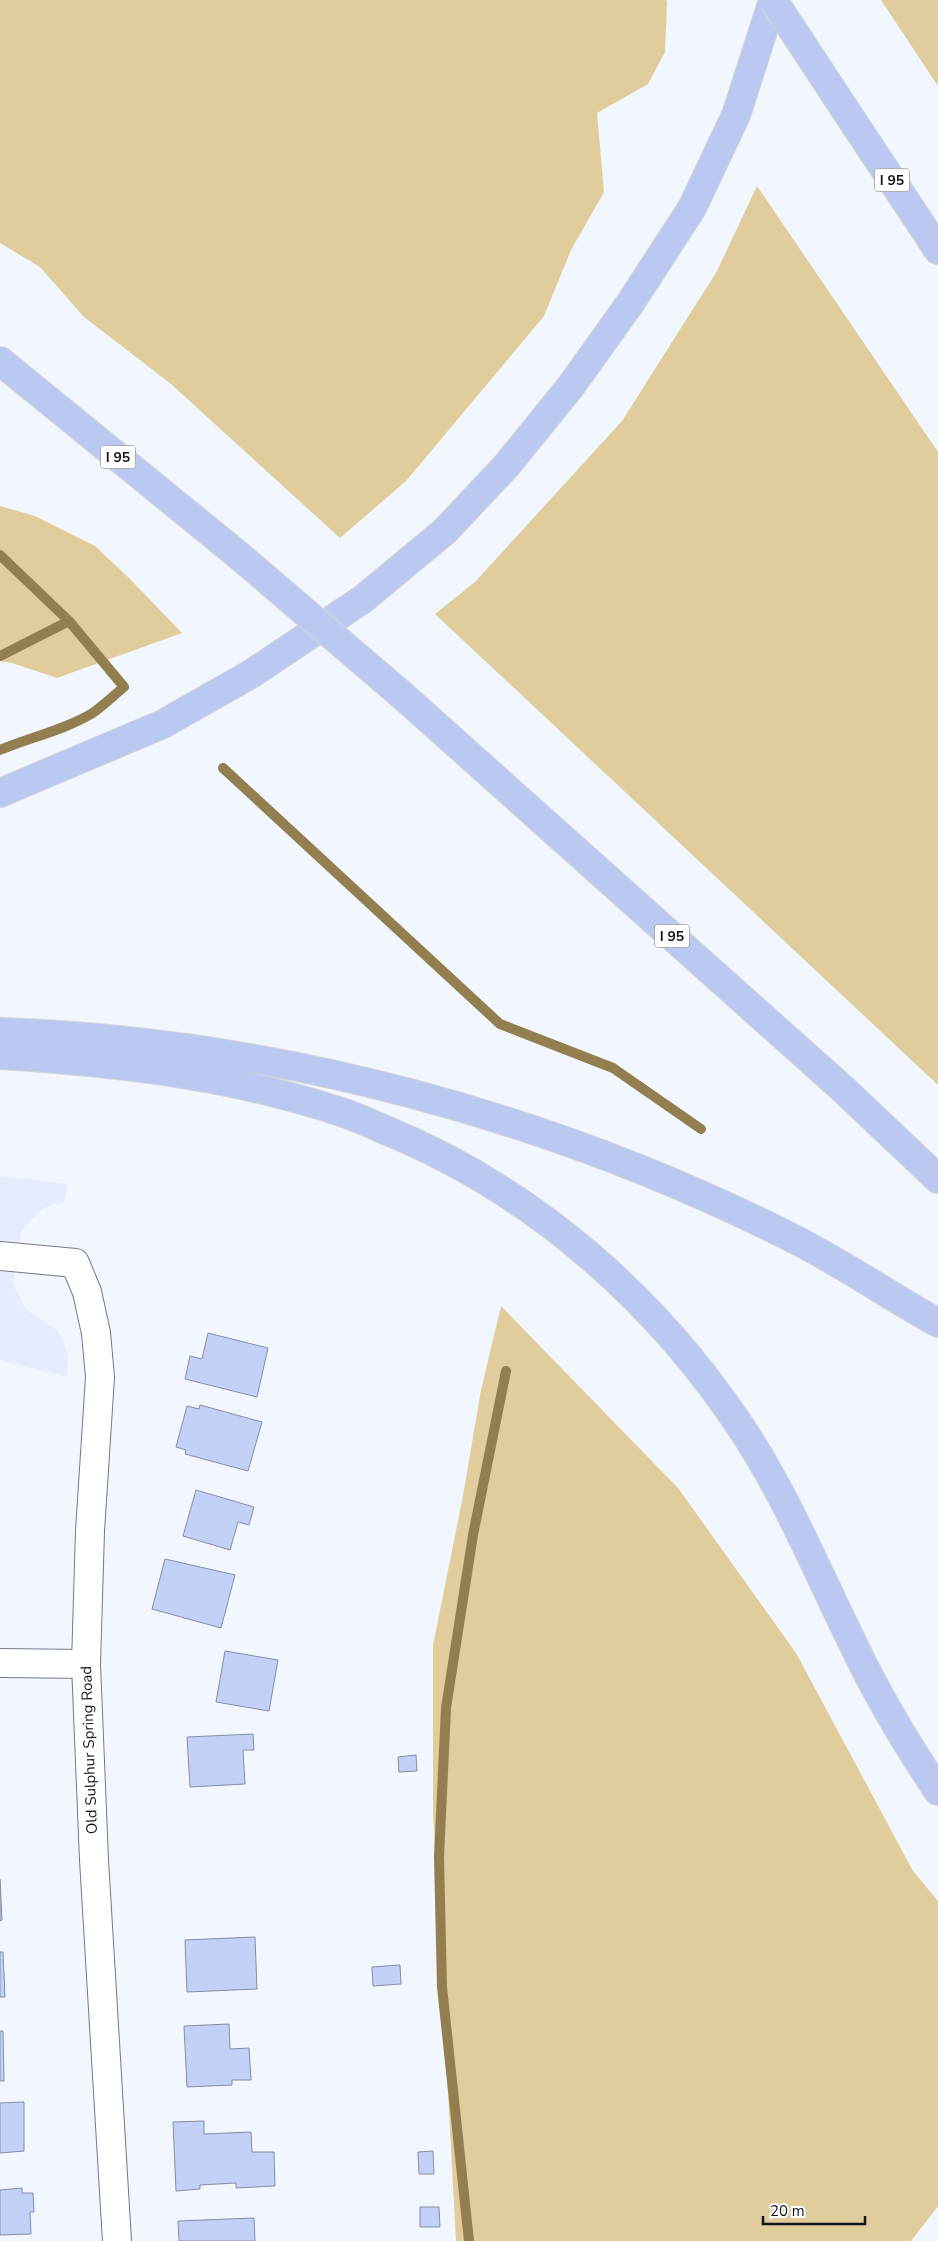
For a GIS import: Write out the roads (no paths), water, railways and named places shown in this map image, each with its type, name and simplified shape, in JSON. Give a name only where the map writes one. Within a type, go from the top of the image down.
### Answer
[{"type":"highway","name":"I 95","points":[[773,0],[938,250]]},
{"type":"highway","points":[[0,793],[163,724],[251,674],[363,599],[445,531],[507,465],[571,386],[631,302],[692,208],[736,115],[773,0]]},
{"type":"highway","name":"I 95","points":[[0,361],[237,554],[403,696],[822,1070],[938,1179]]},
{"type":"highway","points":[[0,1032],[51,1033],[174,1045],[309,1069],[441,1101],[622,1162],[712,1201],[795,1240],[865,1278],[938,1323]]},
{"type":"highway","points":[[0,1055],[39,1057],[167,1072],[267,1090],[338,1110],[410,1140],[471,1171],[541,1216],[597,1260],[650,1312],[700,1371],[746,1435],[785,1504],[863,1664],[903,1738],[938,1791]]},
{"type":"street","name":"Old Sulphur Spring Road","points":[[0,1256],[75,1262],[87,1292],[96,1333],[100,1377],[90,1531],[86,1664],[94,1860],[117,2241]]},
{"type":"street","points":[[0,1663],[86,1664]]},
{"type":"waterway","points":[[0,555],[69,621],[124,687],[95,711],[80,720],[0,750]]},
{"type":"waterway","points":[[0,656],[69,621]]},
{"type":"waterway","points":[[223,768],[500,1024],[613,1068],[701,1129]]},
{"type":"waterway","points":[[469,2241],[442,1987],[439,1857],[446,1708],[473,1535],[506,1371]]}]
